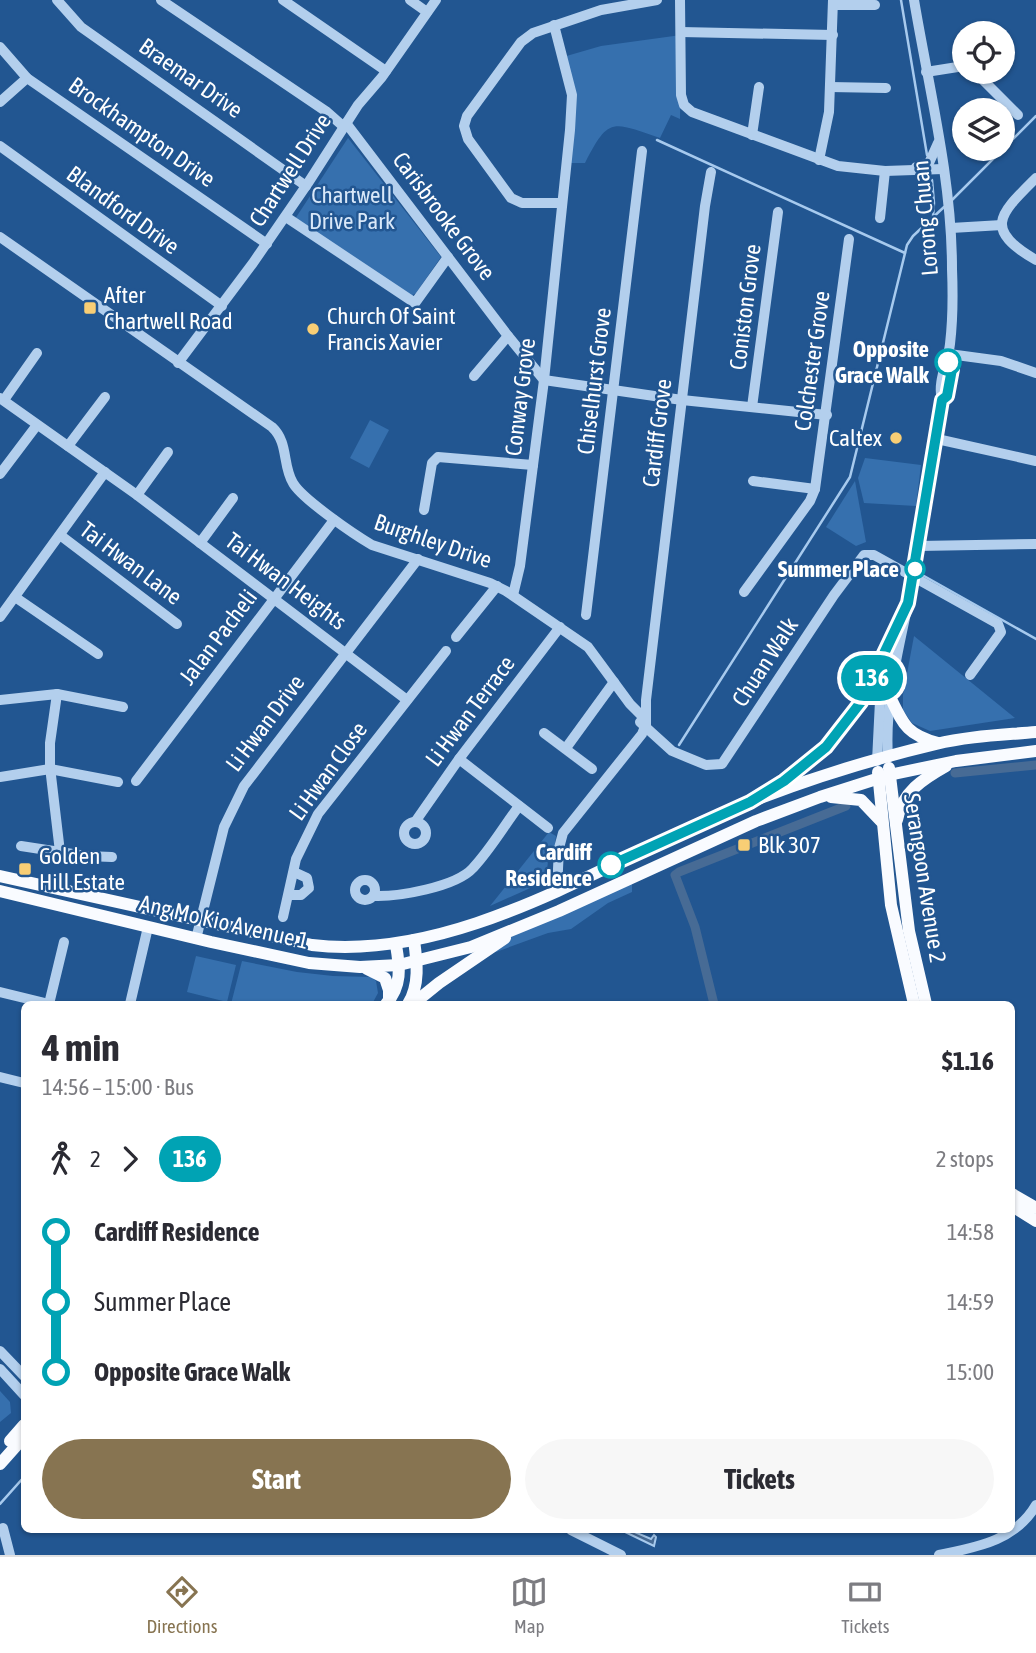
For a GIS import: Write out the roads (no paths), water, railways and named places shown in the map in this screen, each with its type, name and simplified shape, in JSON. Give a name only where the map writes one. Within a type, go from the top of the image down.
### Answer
[{"type":"main road","points":[[750,802],[796,773],[826,747],[861,702],[898,625]]},
{"type":"main road","points":[[891,699],[900,720],[908,730],[920,739],[938,743]]},
{"type":"main road","points":[[388,1001],[397,987],[399,965],[396,945],[506,912],[750,802],[938,743],[1036,732]]},
{"type":"main road","points":[[399,965],[471,947],[719,837],[821,797],[884,777],[956,761],[1036,751]]},
{"type":"main road","name":"Serangoon Avenue 2","points":[[883,760],[881,821],[891,903],[913,1001]]},
{"type":"main road","points":[[896,828],[899,810],[910,791],[956,761]]},
{"type":"main road","name":"Serangoon Avenue 2","points":[[884,777],[896,828],[908,931],[925,1001]]},
{"type":"main road","points":[[821,797],[861,800],[881,821]]},
{"type":"main road","name":"Ang Mo Kio Avenue 1","points":[[0,876],[312,945],[352,948],[396,945]]},
{"type":"main road","name":"Ang Mo Kio Avenue 1","points":[[0,891],[196,939],[319,964],[360,967],[399,965]]},
{"type":"main road","points":[[415,1001],[523,926]]},
{"type":"main road","points":[[412,1001],[417,961],[414,940]]},
{"type":"main road","points":[[360,967],[385,978],[389,990],[387,1001]]},
{"type":"main road","points":[[1015,1196],[1036,1208]]},
{"type":"main road","points":[[1015,1208],[1036,1221]]},
{"type":"main road","points":[[0,1452],[21,1428]]},
{"type":"main road","points":[[0,1464],[21,1440]]},
{"type":"street","name":"Braemar Drive","points":[[57,0],[81,27],[306,186]]},
{"type":"street","name":"Carisbrooke Grove","points":[[161,0],[345,125],[544,380]]},
{"type":"street","points":[[283,0],[386,71]]},
{"type":"street","points":[[410,0],[427,12]]},
{"type":"street","name":"Chartwell Drive","points":[[178,363],[267,244],[358,105],[386,71],[436,0]]},
{"type":"street","points":[[562,203],[522,203],[511,198],[468,139],[464,126],[469,112],[521,42],[533,33],[600,5],[657,0]]},
{"type":"street","points":[[680,0],[681,94],[684,105],[692,112],[838,166],[884,171],[943,169]]},
{"type":"street","name":"Lorong Chuan","points":[[883,760],[942,400],[947,396],[952,369],[948,358],[953,268],[948,198],[914,0]]},
{"type":"street","points":[[819,160],[828,121],[833,2],[875,5]]},
{"type":"street","name":"Conway Grove","points":[[513,595],[520,566],[544,380],[572,95],[554,25]]},
{"type":"street","points":[[681,32],[833,35]]},
{"type":"street","name":"Brockhampton Drive","points":[[0,47],[27,78],[267,244]]},
{"type":"street","points":[[926,72],[952,68]]},
{"type":"street","points":[[0,102],[27,78]]},
{"type":"street","points":[[987,84],[1018,115]]},
{"type":"street","points":[[752,135],[759,87]]},
{"type":"street","points":[[830,87],[886,88]]},
{"type":"street","points":[[902,171],[929,163],[939,140]]},
{"type":"street","name":"Blandford Drive","points":[[0,146],[222,306]]},
{"type":"street","name":"Chiselhurst Grove","points":[[586,615],[642,151]]},
{"type":"street","points":[[880,218],[884,171]]},
{"type":"street","name":"Cardiff Grove","points":[[646,724],[646,700],[711,172]]},
{"type":"street","points":[[1036,178],[1007,207],[1002,225],[1014,247],[1036,260]]},
{"type":"street","name":"Coniston Grove","points":[[752,407],[778,212]]},
{"type":"street","points":[[285,217],[415,303],[449,257]]},
{"type":"street","points":[[950,229],[1002,225]]},
{"type":"street","name":"Burghley Drive","points":[[0,237],[276,431],[283,444],[293,484],[334,520],[372,545],[497,586],[594,652],[646,724]]},
{"type":"street","name":"Colchester Grove","points":[[744,592],[810,501],[815,489],[849,239]]},
{"type":"street","points":[[474,376],[508,336]]},
{"type":"street","name":"Tai Hwan Heights","points":[[37,353],[2,399],[137,495],[346,652]]},
{"type":"street","points":[[948,358],[1001,361],[1036,373]]},
{"type":"street","points":[[544,380],[682,400],[827,415]]},
{"type":"street","points":[[68,446],[104,397]]},
{"type":"street","points":[[0,474],[37,425]]},
{"type":"street","points":[[937,439],[1036,461]]},
{"type":"street","points":[[137,495],[168,452]]},
{"type":"street","points":[[424,510],[432,463],[438,457],[533,465]]},
{"type":"street","points":[[0,617],[105,472]]},
{"type":"street","points":[[753,481],[815,489]]},
{"type":"street","name":"Tai Hwan Heights","points":[[200,543],[233,498]]},
{"type":"street","name":"Jalan Pacheli","points":[[136,781],[334,520]]},
{"type":"street","name":"Tai Hwan Lane","points":[[60,535],[177,624]]},
{"type":"street","points":[[919,546],[1036,544]]},
{"type":"street","name":"Chuan Walk","points":[[646,724],[672,751],[706,765],[720,765],[727,759],[864,555],[874,555],[914,577]]},
{"type":"street","name":"Li Hwan Drive","points":[[196,939],[221,838],[234,804],[251,775],[418,559]]},
{"type":"street","points":[[914,577],[1001,628],[1001,632],[970,675]]},
{"type":"street","points":[[456,637],[497,586]]},
{"type":"street","points":[[15,597],[98,654]]},
{"type":"street","name":"Lorong Chuan","points":[[883,760],[883,681],[898,625],[908,603]]},
{"type":"street","name":"Li Hwan Terrace","points":[[415,822],[459,759],[560,627]]},
{"type":"street","name":"Li Hwan Close","points":[[283,917],[302,844],[318,814],[446,651]]},
{"type":"street","points":[[346,652],[407,700]]},
{"type":"street","points":[[566,748],[614,682]]},
{"type":"street","points":[[0,700],[57,694],[123,707]]},
{"type":"street","points":[[57,694],[50,743],[50,769],[60,852]]},
{"type":"street","points":[[630,704],[641,704],[646,700]]},
{"type":"street","points":[[557,890],[559,848],[563,833],[627,754],[646,724]]},
{"type":"street","points":[[544,733],[593,769]]},
{"type":"street","points":[[459,759],[548,828]]},
{"type":"street","points":[[0,777],[50,769],[118,782]]},
{"type":"street","points":[[373,896],[413,892],[459,879],[472,870],[519,806]]},
{"type":"street","points":[[21,846],[112,857]]},
{"type":"street","name":"Li Hwan Close","points":[[289,895],[301,895],[309,888],[307,878],[294,872]]},
{"type":"street","points":[[131,1001],[148,927]]},
{"type":"street","points":[[50,1001],[64,942]]},
{"type":"street","points":[[0,992],[37,1001]]},
{"type":"street","points":[[0,1077],[21,1082]]},
{"type":"street","points":[[0,1351],[21,1373]]},
{"type":"street","points":[[0,1369],[21,1392]]},
{"type":"street","points":[[1015,1529],[1036,1505]]},
{"type":"street","points":[[3,1528],[10,1555]]},
{"type":"street","points":[[577,1533],[621,1555]]},
{"type":"street","points":[[939,1555],[998,1541],[1009,1533]]},
{"type":"waterway","points":[[901,0],[927,155]]},
{"type":"waterway","points":[[952,200],[1036,116]]},
{"type":"waterway","points":[[657,140],[905,253]]},
{"type":"waterway","points":[[932,180],[933,217]]},
{"type":"waterway","points":[[679,745],[850,477],[907,245],[944,207]]},
{"type":"waterway","points":[[924,576],[1036,639]]},
{"type":"waterway","points":[[955,773],[1036,765]]},
{"type":"waterway","points":[[713,1001],[695,927],[675,875],[846,806]]},
{"type":"waterway","points":[[0,1504],[21,1480]]},
{"type":"place","name":"After Chartwell Road","points":[[90,308]]},
{"type":"place","name":"Church Of Saint Francis Xavier","points":[[313,329]]},
{"type":"place","name":"Opposite Grace Walk","points":[[948,362]]},
{"type":"place","name":"Caltex","points":[[896,438]]},
{"type":"place","name":"Summer Place","points":[[915,569]]},
{"type":"place","name":"Blk 307","points":[[744,845]]},
{"type":"place","name":"Cardiff Residence","points":[[611,865]]},
{"type":"place","name":"Golden Hill Estate","points":[[25,869]]},
{"type":"park label","name":"Chartwell Drive Park","points":[[352,208]]}]
